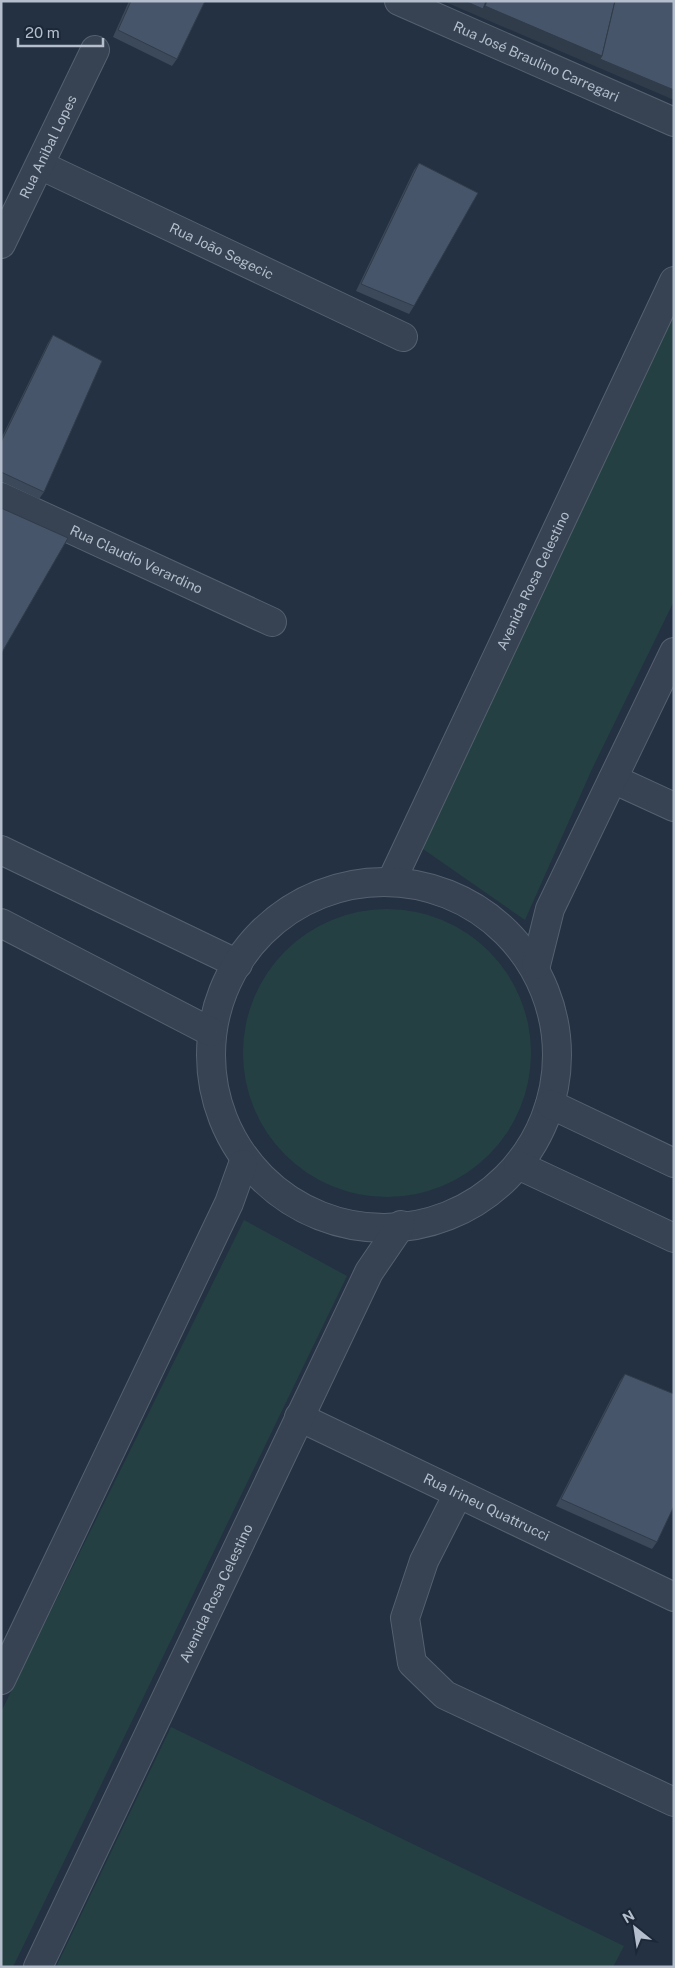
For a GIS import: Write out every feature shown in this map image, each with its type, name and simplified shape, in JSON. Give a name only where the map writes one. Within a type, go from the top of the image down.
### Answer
[{"type":"street","name":"Rua José Braulino Carregari","points":[[399,1],[674,122]]},
{"type":"street","name":"Rua Anibal Lopes","points":[[1,244],[95,50]]},
{"type":"street","name":"Rua João Segecic","points":[[40,165],[403,338]]},
{"type":"street","name":"Avenida Rosa Celestino","points":[[392,880],[674,280]]},
{"type":"street","name":"Rua Claudio Verardino","points":[[1,496],[272,622]]},
{"type":"street","points":[[536,965],[550,909],[674,652]]},
{"type":"street","points":[[613,779],[674,808]]},
{"type":"street","points":[[1,850],[238,964]]},
{"type":"street","points":[[392,880],[451,893],[496,919],[536,965],[560,1038],[550,1104],[518,1165],[464,1211],[381,1230],[322,1218],[271,1189],[244,1164],[214,1093],[211,1032],[230,974],[268,925],[332,888],[392,880]]},
{"type":"street","points":[[1,923],[211,1032]]},
{"type":"street","points":[[550,1104],[674,1163]]},
{"type":"street","points":[[1,1680],[229,1203],[244,1164]]},
{"type":"street","points":[[518,1165],[674,1238]]},
{"type":"street","name":"Avenida Rosa Celestino","points":[[38,1967],[369,1272],[401,1225]]},
{"type":"street","name":"Rua Irineu Quattrucci","points":[[299,1417],[674,1597]]},
{"type":"street","points":[[458,1494],[424,1561],[405,1618],[412,1663],[445,1696],[674,1802]]},
{"type":"green space","points":[[674,311],[674,601],[592,769],[525,920],[423,849]]},
{"type":"green space","points":[[387,909],[415,912],[455,926],[478,942],[498,962],[514,985],[520,998],[528,1025],[531,1053],[528,1081],[514,1121],[498,1144],[478,1164],[455,1180],[442,1186],[415,1194],[387,1197],[359,1194],[319,1180],[296,1164],[276,1144],[260,1121],[254,1108],[246,1081],[243,1053],[246,1025],[260,985],[276,962],[296,942],[319,926],[332,920],[359,912]]},
{"type":"green space","points":[[244,1220],[347,1276],[13,1967],[1,1967],[1,1712]]},
{"type":"green space","points":[[171,1727],[624,1946],[613,1967],[56,1967]]},
{"type":"building","points":[[131,1],[205,1],[177,59],[118,30]]},
{"type":"building","points":[[465,1],[486,1],[483,9]]},
{"type":"building","points":[[487,1],[615,1],[602,56],[485,6]]},
{"type":"building","points":[[615,1],[674,1],[674,90],[600,59]]},
{"type":"building","points":[[419,163],[478,193],[414,306],[361,284]]},
{"type":"building","points":[[53,335],[102,361],[44,492],[1,472],[1,442]]},
{"type":"building","points":[[1,508],[68,538],[1,654]]},
{"type":"building","points":[[625,1374],[674,1394],[674,1506],[657,1542],[561,1499]]}]
